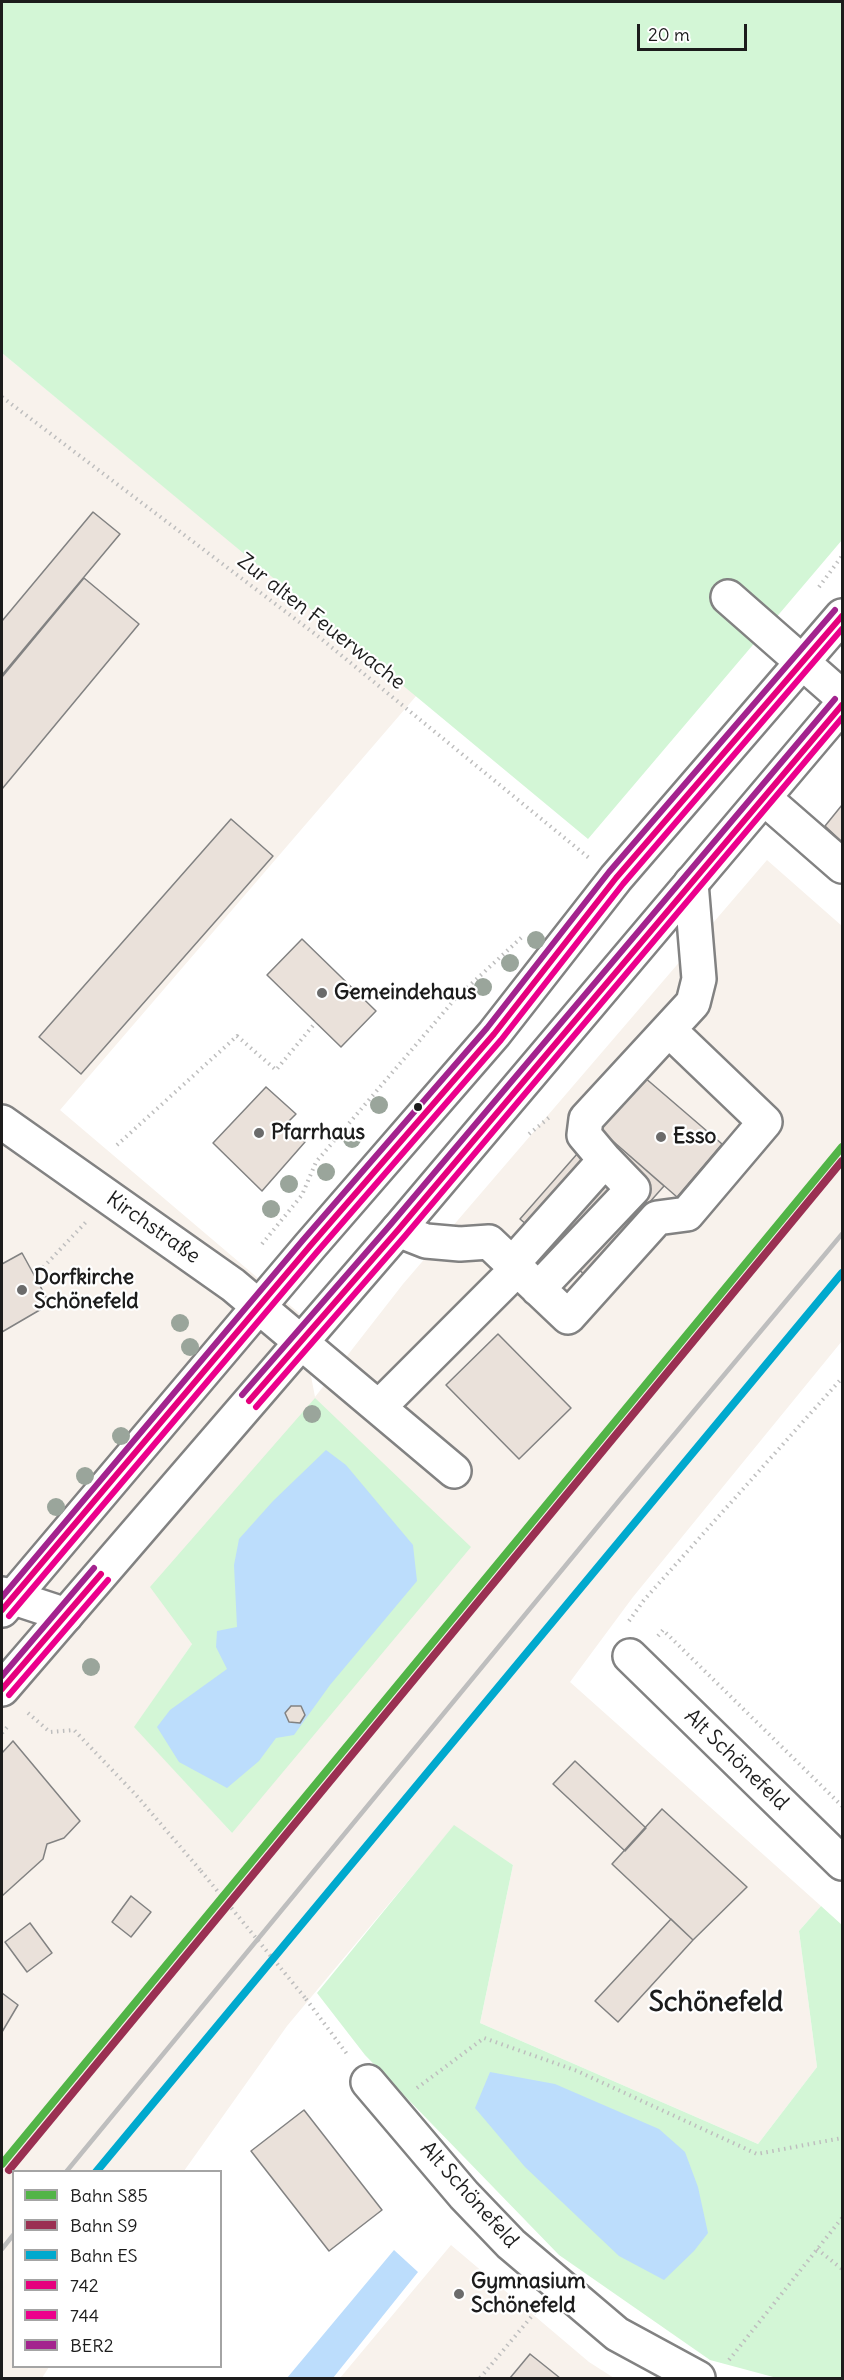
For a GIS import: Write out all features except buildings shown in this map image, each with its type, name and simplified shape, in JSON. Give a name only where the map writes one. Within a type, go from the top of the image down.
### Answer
[{"type":"main road","points":[[13,1690],[66,1615],[300,1340],[398,1230],[841,708],[803,662],[728,597]]},
{"type":"main road","points":[[66,1615],[5,1601],[494,1034],[616,878],[843,616]]},
{"type":"main road","points":[[764,798],[843,866]]},
{"type":"main road","points":[[379,1407],[522,1274],[605,1160],[584,1135],[586,1119],[693,1003],[699,979],[691,883]]},
{"type":"main road","points":[[398,1230],[426,1241],[460,1244],[489,1242],[568,1317],[657,1218],[687,1214],[765,1122],[669,1030]]},
{"type":"main road","name":"Kirchstraße","points":[[2,1122],[233,1285],[454,1471]]},
{"type":"main road","name":"Alt Schönefeld","points":[[632,1658],[843,1863]]},
{"type":"main road","name":"Alt Schönefeld","points":[[368,2082],[464,2195],[511,2244],[558,2285],[617,2334],[711,2374]]},
{"type":"path","name":"Zur alten Feuerwache","points":[[2,397],[319,637],[616,878]]},
{"type":"path","points":[[233,1285],[267,1236],[302,1195],[316,1162],[455,999],[523,936]]},
{"type":"path","points":[[117,1145],[237,1036],[276,1070],[315,1022]]},
{"type":"path","points":[[35,1276],[90,1219],[105,1194]]},
{"type":"path","points":[[843,1378],[644,1600],[615,1640],[632,1658],[663,1630],[843,1806]]},
{"type":"path","points":[[13,1690],[50,1732],[74,1730],[136,1795],[306,2000],[368,2082]]},
{"type":"path","points":[[391,2108],[484,2038],[578,2071],[757,2154],[843,2138]]},
{"type":"path","points":[[711,2374],[730,2359],[843,2218]]},
{"type":"path","points":[[817,2249],[843,2270]]},
{"type":"path","points":[[480,2379],[558,2285]]},
{"type":"shaded area","points":[[2,353],[417,695],[60,1110],[299,1313],[315,1397],[403,1284],[767,860],[842,926],[842,1341],[633,1597],[570,1682],[821,1906],[799,1931],[817,2067],[758,2144],[480,2023],[513,1865],[454,1826],[287,2026],[185,2170],[12,2170],[12,2368],[48,2368],[42,2378],[2,2378]],"holes":[[[192,1644],[232,1833],[135,1727]]]},
{"type":"shaded area","name":"Gymnasium Schönefeld","points":[[451,2245],[589,2362],[614,2378],[340,2378]]},
{"type":"green space","points":[[2,2],[842,2],[842,540],[588,839],[2,353]]},
{"type":"green space","points":[[315,1398],[471,1547],[232,1833],[134,1727],[192,1644],[150,1587]]},
{"type":"green space","points":[[454,1825],[513,1865],[480,2023],[758,2144],[817,2067],[799,1931],[821,1906],[842,1925],[842,2378],[777,2378],[710,2360],[559,2255],[365,2055],[317,1993]]},
{"type":"water","points":[[326,1450],[346,1465],[413,1545],[417,1581],[330,1685],[294,1735],[276,1738],[259,1761],[227,1788],[179,1762],[157,1727],[170,1710],[227,1669],[216,1647],[217,1631],[237,1627],[234,1565],[239,1539],[273,1501]]},
{"type":"water","points":[[490,2072],[555,2084],[659,2129],[685,2152],[698,2187],[708,2233],[694,2251],[664,2280],[619,2256],[525,2167],[475,2108]]},
{"type":"water","points":[[394,2250],[418,2272],[333,2378],[287,2378]]},
{"type":"railway","points":[[68,2170],[622,1497],[842,1234]]},
{"type":"railway","points":[[2,2249],[12,2236]]},
{"type":"rail line","name":"S85","points":[[2,2164],[842,1147]]},
{"type":"rail line","name":"S9","points":[[9,2170],[842,1161]]},
{"type":"rail line","name":"ES","points":[[98,2170],[842,1273]]},
{"type":"transit line","name":"BER2","points":[[2,1597],[303,1240],[487,1028],[609,872],[835,610]]},
{"type":"transit line","name":"742","points":[[2,1610],[310,1246],[494,1034],[616,878],[842,616]]},
{"type":"transit line","name":"744","points":[[9,1616],[317,1252],[501,1040],[623,884],[842,629]]},
{"type":"transit line","name":"BER2","points":[[242,1395],[391,1224],[835,699]]},
{"type":"transit line","name":"742","points":[[249,1401],[398,1230],[842,705]]},
{"type":"transit line","name":"744","points":[[256,1407],[405,1236],[842,718]]},
{"type":"transit line","name":"BER2","points":[[2,1676],[94,1568]]},
{"type":"transit line","name":"742","points":[[2,1689],[101,1574]]},
{"type":"transit line","name":"744","points":[[9,1695],[108,1580]]},
{"type":"place","name":"Gemeindehaus","points":[[322,993]]},
{"type":"place","name":"Pfarrhaus","points":[[259,1133]]},
{"type":"place","name":"Esso","points":[[661,1137]]},
{"type":"place","name":"Dorfkirche Schönefeld","points":[[22,1290]]},
{"type":"place","name":"Gymnasium Schönefeld","points":[[459,2294]]},
{"type":"district","name":"Schönefeld","points":[[716,2003]]}]
